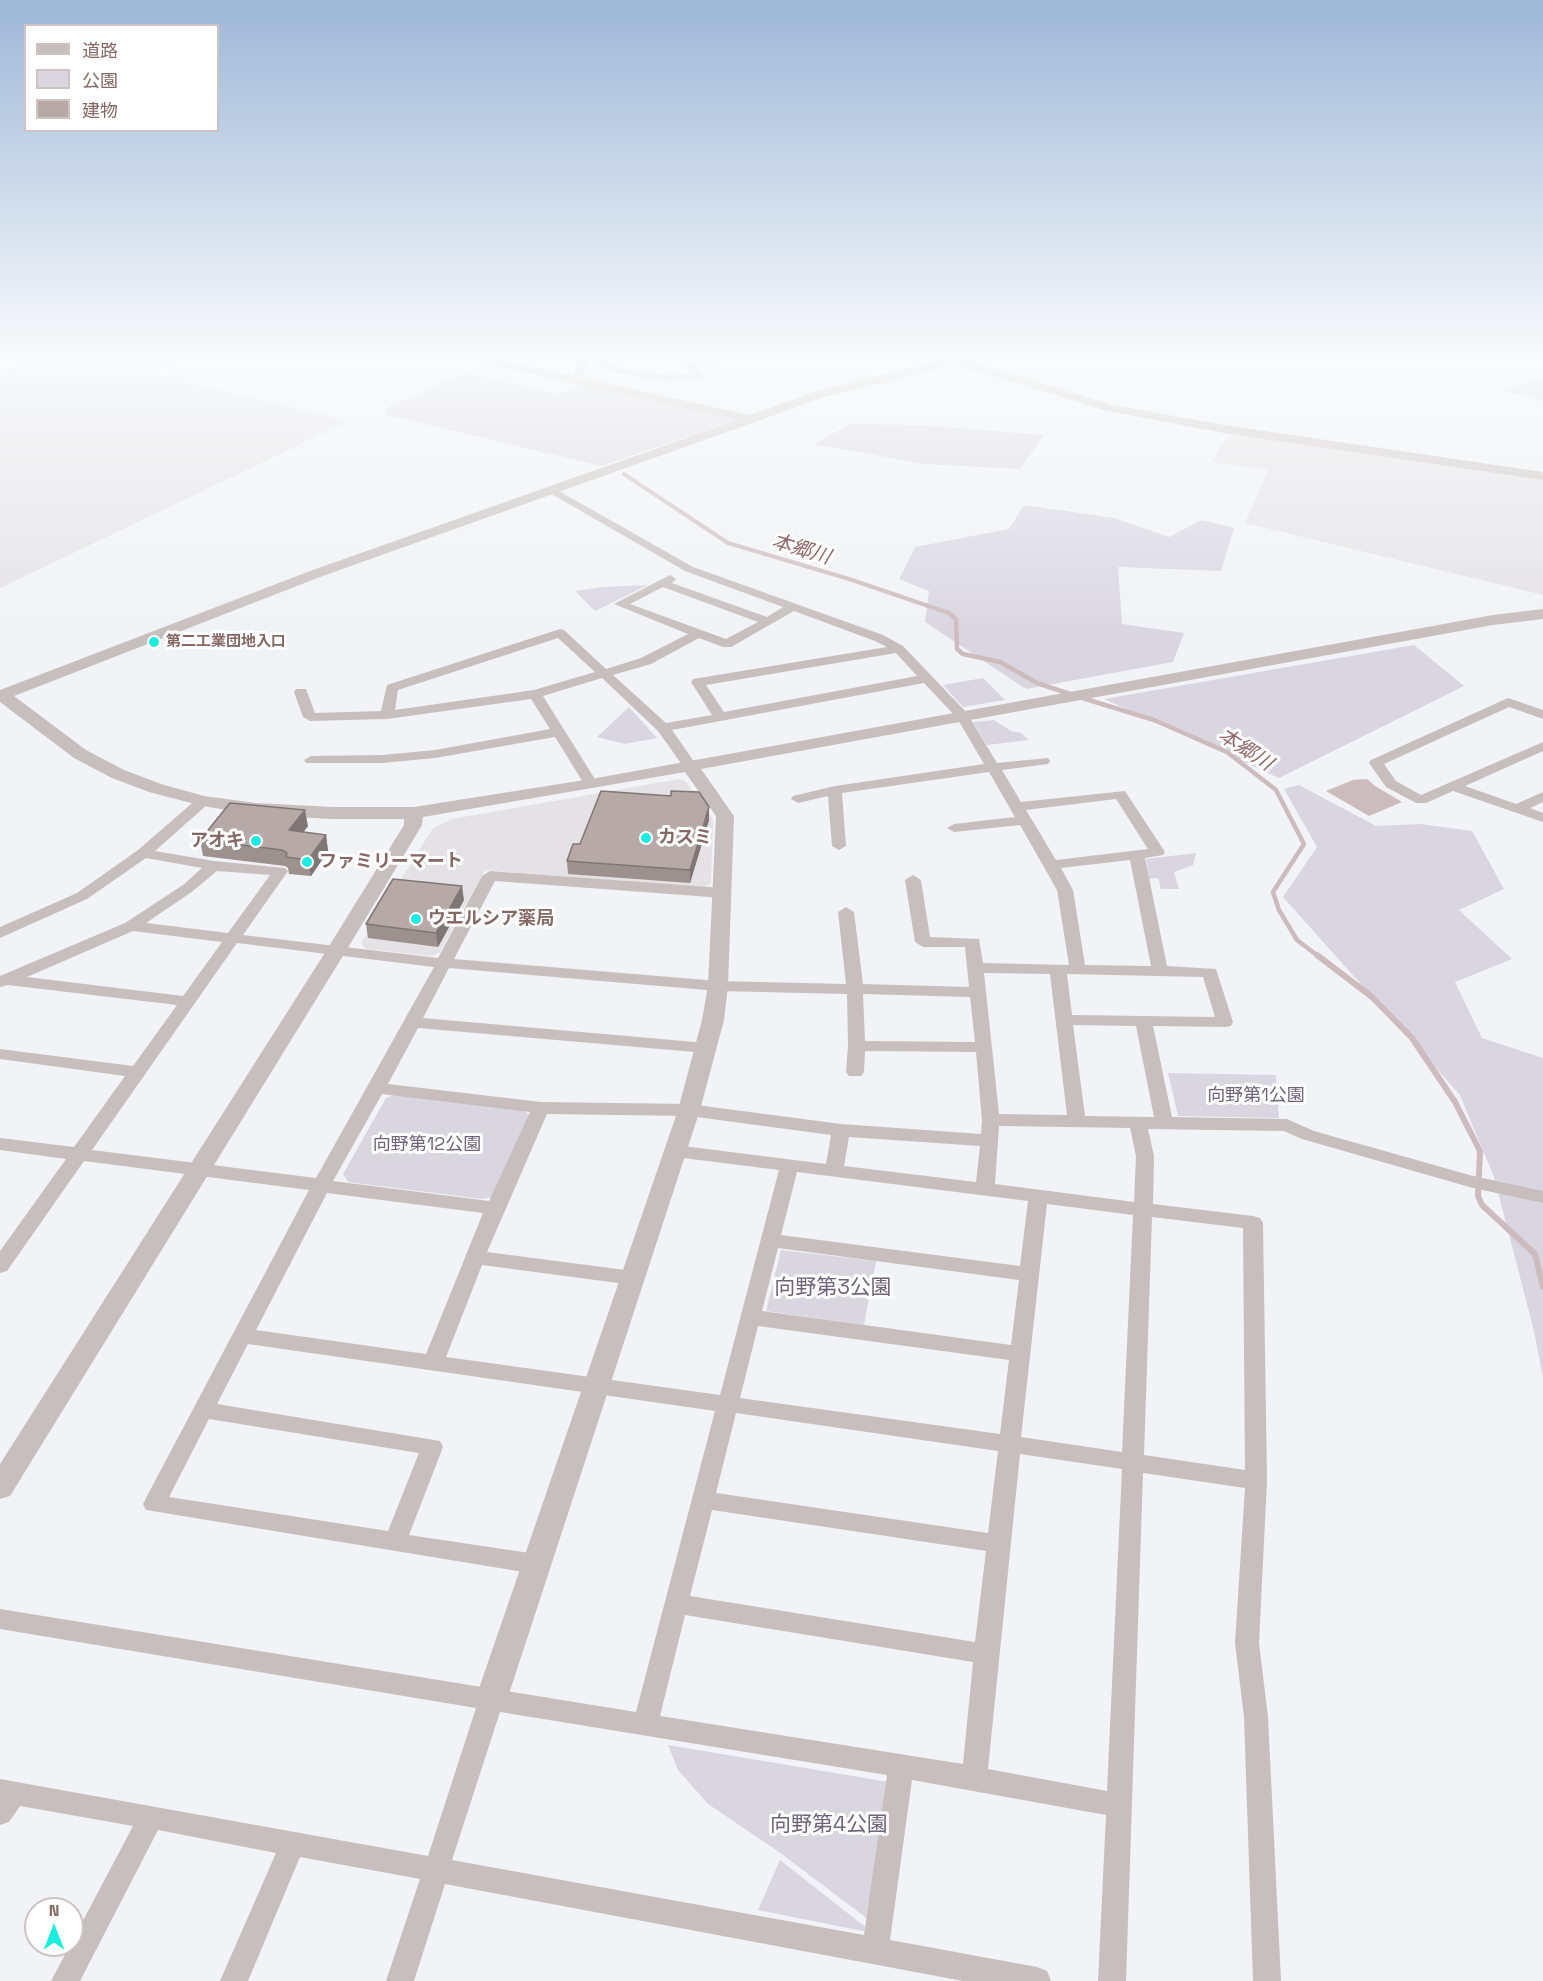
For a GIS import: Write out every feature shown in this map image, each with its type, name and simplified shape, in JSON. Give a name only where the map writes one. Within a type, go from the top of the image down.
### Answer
[{"type":"street","points":[[0,695],[296,581],[660,451]]},
{"type":"street","points":[[1376,451],[1543,476]]},
{"type":"street","points":[[552,490],[689,569],[795,606],[879,638],[899,649],[962,716],[1052,865],[1065,890],[1078,970]]},
{"type":"street","points":[[689,569],[620,604],[727,644],[795,606]]},
{"type":"street","points":[[662,582],[768,621]]},
{"type":"street","points":[[0,695],[89,759],[118,774],[203,801],[293,812],[414,813],[591,784],[1493,620],[1543,614]]},
{"type":"street","points":[[387,715],[392,688],[560,633],[663,728],[724,816],[718,986],[706,1048],[689,1110],[491,1700],[400,1981]]},
{"type":"street","points":[[301,692],[310,717],[387,715],[535,694],[646,661],[697,634]]},
{"type":"street","points":[[720,717],[698,682],[899,649]]},
{"type":"street","points":[[663,728],[928,678]]},
{"type":"street","points":[[535,694],[591,784]]},
{"type":"street","points":[[1543,715],[1508,702],[1376,763],[1391,784],[1421,800],[1543,746]]},
{"type":"street","points":[[311,760],[383,759],[435,754],[558,732]]},
{"type":"street","points":[[798,799],[835,790],[1043,761]]},
{"type":"street","points":[[1453,786],[1543,818]]},
{"type":"street","points":[[835,790],[839,846]]},
{"type":"street","points":[[954,828],[1120,794],[1158,852],[1052,865]]},
{"type":"street","points":[[1517,809],[1543,796]]},
{"type":"street","points":[[0,933],[81,896],[142,853],[203,801]]},
{"type":"street","points":[[0,1488],[336,951],[412,825],[414,813]]},
{"type":"street","points":[[0,1266],[280,871],[214,866],[142,853]]},
{"type":"street","points":[[1137,855],[1160,971]]},
{"type":"street","points":[[3,981],[131,926],[188,888],[214,866]]},
{"type":"street","points":[[537,1564],[154,1504],[321,1186],[377,1088],[490,876],[723,893]]},
{"type":"street","points":[[913,880],[923,942],[973,942],[990,1120],[991,1141],[985,1190]]},
{"type":"street","points":[[846,912],[855,989],[857,1046],[855,1072]]},
{"type":"street","points":[[131,926],[443,963],[718,986],[978,992]]},
{"type":"street","points":[[976,968],[1210,972],[1225,1022],[1064,1020]]},
{"type":"street","points":[[1058,970],[1077,1122]]},
{"type":"street","points":[[3,981],[187,1001]]},
{"type":"street","points":[[412,1022],[706,1048]]},
{"type":"street","points":[[1143,1022],[1164,1123]]},
{"type":"street","points":[[857,1046],[982,1047]]},
{"type":"street","points":[[0,1054],[136,1072]]},
{"type":"street","points":[[377,1088],[541,1108],[689,1110],[841,1130],[991,1141]]},
{"type":"street","points":[[433,1363],[495,1208],[541,1108]]},
{"type":"street","points":[[990,1120],[1287,1125],[1308,1135],[1481,1184],[1543,1197]]},
{"type":"street","points":[[1112,1981],[1117,1805],[1145,1156],[1138,1124]]},
{"type":"street","points":[[834,1171],[841,1130]]},
{"type":"street","points":[[0,1144],[495,1208]]},
{"type":"street","points":[[675,1151],[1253,1223],[1256,1481],[1247,1642],[1256,1717],[1267,1981]]},
{"type":"street","points":[[645,1725],[789,1166]]},
{"type":"street","points":[[974,1778],[1038,1196]]},
{"type":"street","points":[[770,1240],[1028,1274]]},
{"type":"street","points":[[476,1257],[633,1278]]},
{"type":"street","points":[[750,1317],[1019,1354]]},
{"type":"street","points":[[244,1336],[1011,1444],[1256,1481]]},
{"type":"street","points":[[204,1410],[432,1447],[395,1542]]},
{"type":"street","points":[[703,1500],[1000,1544]]},
{"type":"street","points":[[677,1604],[986,1654]]},
{"type":"street","points":[[0,1619],[974,1778],[1117,1805]]},
{"type":"street","points":[[875,1950],[901,1767]]},
{"type":"street","points":[[5,1799],[151,1816],[1037,1981]]},
{"type":"street","points":[[65,1981],[151,1816]]},
{"type":"street","points":[[234,1981],[293,1844]]},
{"type":"shaded area","points":[[0,451],[285,451],[0,588]]},
{"type":"shaded area","points":[[1218,451],[1360,451],[1543,479],[1543,595],[1245,523],[1268,470],[1211,462]]},
{"type":"shaded area","points":[[679,779],[685,781],[713,819],[711,883],[702,888],[485,870],[440,952],[431,956],[366,949],[361,943],[433,828],[452,819]]},
{"type":"shaded area","points":[[1367,779],[1402,802],[1369,816],[1326,791],[1353,780]]},
{"type":"green space","points":[[540,451],[644,451],[601,466]]},
{"type":"green space","points":[[855,451],[1032,451],[1020,469],[923,464]]},
{"type":"green space","points":[[1024,505],[1114,518],[1169,537],[1202,520],[1234,528],[1221,571],[1118,567],[1122,624],[1184,633],[1173,662],[1026,689],[925,622],[929,591],[899,579],[915,547],[1009,529]]},
{"type":"green space","points":[[648,585],[595,611],[575,591],[603,587]]},
{"type":"green space","points":[[1414,645],[1464,686],[1279,778],[1104,699]]},
{"type":"green space","points":[[983,678],[1005,700],[963,707],[943,685]]},
{"type":"green space","points":[[629,707],[657,738],[625,744],[597,737]]},
{"type":"green space","points":[[994,720],[1011,731],[1021,733],[1029,740],[987,745],[973,722]]},
{"type":"green space","points":[[1299,785],[1376,826],[1420,824],[1472,831],[1504,889],[1459,910],[1512,959],[1455,982],[1482,1038],[1543,1058],[1543,1378],[1534,1331],[1494,1177],[1460,1095],[1283,897],[1317,847],[1284,789]]},
{"type":"green space","points":[[1196,853],[1193,865],[1174,872],[1179,889],[1161,889],[1158,878],[1149,879],[1146,859]]},
{"type":"green space","name":"向野第1公園","points":[[1168,1073],[1276,1075],[1279,1118],[1178,1116]]},
{"type":"green space","name":"向野第12公園","points":[[395,1094],[525,1111],[532,1118],[496,1196],[482,1199],[348,1182],[343,1174],[386,1098]]},
{"type":"green space","name":"向野第3公園","points":[[781,1250],[876,1261],[864,1325],[766,1311]]},
{"type":"green space","name":"向野第4公園","points":[[668,1745],[889,1782],[869,1920],[779,1852],[708,1804],[678,1770]]},
{"type":"green space","points":[[780,1860],[873,1933],[758,1910]]},
{"type":"building","name":"カスミ","points":[[601,791],[671,796],[671,791],[699,792],[709,807],[690,870],[567,861],[573,844],[580,844]]},
{"type":"building","points":[[230,803],[305,810],[289,830],[326,835],[308,860],[286,857],[287,853],[282,850],[200,840]]},
{"type":"building","name":"ウエルシア薬局","points":[[393,879],[462,886],[436,933],[366,924]]},
{"type":"waterway","name":"本郷川","points":[[624,474],[728,543],[849,579],[949,613],[954,618]]},
{"type":"waterway","name":"本郷川","points":[[953,616],[956,619],[957,649],[963,654],[1000,662],[1037,683],[1070,694]]},
{"type":"waterway","name":"本郷川","points":[[1079,697],[1154,720],[1227,752],[1276,790],[1304,844],[1273,892],[1279,910],[1297,940],[1318,956]]},
{"type":"waterway","name":"本郷川","points":[[1317,955],[1372,997],[1412,1038],[1455,1102],[1480,1151],[1478,1196],[1482,1205],[1535,1254],[1543,1287]]},
{"type":"place","name":"第二工業団地入口","points":[[154,642]]},
{"type":"place","name":"カスミ","points":[[646,838]]},
{"type":"place","name":"アオキ","points":[[256,841]]},
{"type":"place","name":"ファミリーマート","points":[[307,862]]},
{"type":"place","name":"ウエルシア薬局","points":[[416,919]]}]
